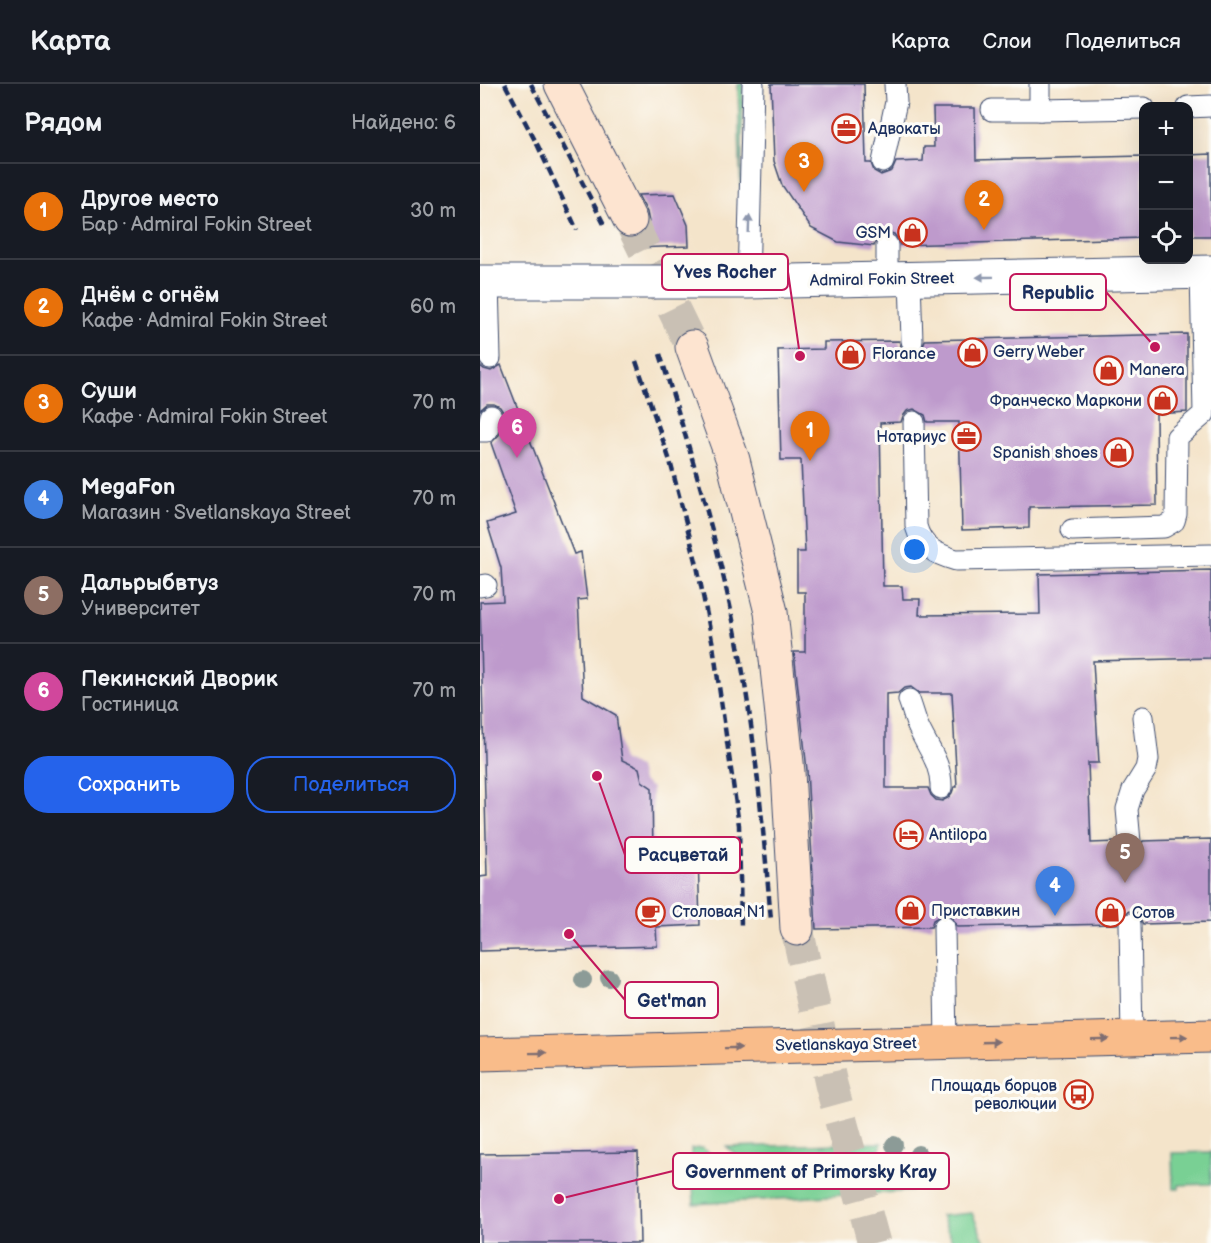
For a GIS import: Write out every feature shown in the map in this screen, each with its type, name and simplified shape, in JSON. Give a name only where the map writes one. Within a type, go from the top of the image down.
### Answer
[{"type":"main road","points":[[561,84],[630,220]]},
{"type":"main road","points":[[692,346],[734,460],[771,612],[788,772],[797,929]]},
{"type":"main road","name":"Svetlanskaya Street","points":[[480,1054],[1211,1036]]},
{"type":"street","name":"Admiral Fokin Street","points":[[484,282],[748,282],[1206,272]]},
{"type":"lane","points":[[748,282],[753,84]]},
{"type":"lane","points":[[883,162],[896,102],[896,84]]},
{"type":"lane","points":[[1040,84],[1040,110]]},
{"type":"lane","points":[[1193,107],[1211,106]]},
{"type":"lane","points":[[992,110],[1139,108]]},
{"type":"lane","points":[[887,245],[899,279],[912,341]]},
{"type":"lane","points":[[1072,530],[1164,527],[1174,521],[1177,437],[1204,414],[1206,272]]},
{"type":"lane","points":[[484,282],[490,358]]},
{"type":"lane","points":[[914,422],[916,526],[919,537],[934,553],[956,560],[1211,555]]},
{"type":"lane","points":[[909,700],[917,724],[942,775],[941,788]]},
{"type":"lane","points":[[1130,842],[1127,809],[1133,790],[1146,769],[1148,759],[1143,717]]},
{"type":"lane","points":[[1130,924],[1132,1038]]},
{"type":"lane","points":[[944,927],[946,1043]]},
{"type":"green space","points":[[738,84],[743,84],[741,200]]},
{"type":"green space","points":[[882,1143],[880,1149],[758,1172],[727,1147]]},
{"type":"green space","points":[[702,1148],[719,1160],[717,1174],[737,1187],[818,1174],[820,1181],[866,1174],[871,1166],[918,1179],[911,1191],[694,1204],[691,1149]]},
{"type":"green space","points":[[1211,1152],[1211,1184],[1179,1185],[1179,1189],[1173,1189],[1172,1153]]},
{"type":"green space","points":[[972,1213],[985,1243],[953,1243],[941,1216]]},
{"type":"building","points":[[771,84],[864,84],[866,163],[871,163],[874,171],[881,175],[892,171],[896,162],[923,161],[924,147],[934,147],[933,108],[975,108],[976,160],[1139,156],[1139,238],[900,245],[894,234],[886,232],[876,238],[874,246],[838,242],[811,228],[782,185],[774,161]]},
{"type":"building","points":[[1211,154],[1211,236],[1193,236],[1193,155]]},
{"type":"building","points":[[675,194],[688,225],[689,246],[634,248],[633,238],[645,231],[649,222],[647,212],[638,195]]},
{"type":"building","points":[[1187,334],[1187,412],[1156,414],[1157,505],[1029,507],[1029,528],[962,530],[959,422],[927,422],[925,415],[914,409],[907,411],[901,422],[880,423],[883,586],[902,586],[903,599],[920,599],[919,615],[1040,614],[1039,574],[1211,570],[1211,658],[1093,661],[1099,763],[1088,763],[1091,843],[1117,842],[1120,850],[1131,855],[1138,852],[1143,841],[1211,839],[1211,922],[1143,924],[1137,913],[1129,911],[1119,917],[1117,924],[957,927],[951,916],[943,914],[933,920],[931,927],[816,929],[807,770],[794,652],[805,652],[805,592],[797,592],[797,552],[805,552],[801,460],[781,460],[778,350],[824,349],[824,342],[899,341],[906,352],[913,354],[923,347],[925,340]],"holes":[[[911,687],[919,693],[952,693],[957,787],[954,787],[948,798],[942,801],[936,800],[928,788],[886,788],[886,694],[898,693],[904,688]]]},
{"type":"building","points":[[501,365],[574,554],[581,552],[587,599],[578,600],[583,696],[616,715],[622,760],[639,768],[642,781],[652,788],[653,855],[698,854],[700,925],[656,927],[657,946],[480,951],[480,877],[487,876],[480,602],[503,601],[501,568],[487,523],[516,514],[491,443],[499,435],[503,412],[494,404],[487,404],[480,410],[480,366],[491,371]]},
{"type":"building","points":[[638,1152],[640,1243],[480,1243],[480,1154]]},
{"type":"tunnel","points":[[630,220],[692,347]]},
{"type":"tunnel","points":[[797,929],[831,1084],[874,1243]]},
{"type":"railway","points":[[505,84],[538,146],[577,230]]},
{"type":"railway","points":[[531,84],[605,226]]},
{"type":"railway","points":[[660,354],[703,496],[737,640],[754,745],[771,920]]},
{"type":"railway","points":[[636,361],[670,461],[696,561],[713,645],[739,825],[741,926]]},
{"type":"place","name":"Адвокаты","points":[[847,129]]},
{"type":"place","name":"Суши","points":[[804,192]]},
{"type":"place","name":"Днём с огнём","points":[[984,230]]},
{"type":"place","name":"GSM","points":[[912,233]]},
{"type":"place","name":"Republic","points":[[1155,347]]},
{"type":"place","name":"Gerry Weber","points":[[972,352]]},
{"type":"place","name":"Florance","points":[[851,354]]},
{"type":"place","name":"Yves Rocher","points":[[800,356]]},
{"type":"place","name":"Manera","points":[[1108,370]]},
{"type":"place","name":"Франческо Маркони","points":[[1163,401]]},
{"type":"place","name":"Нотариус","points":[[967,437]]},
{"type":"place","name":"Spanish shoes","points":[[1119,453]]},
{"type":"place","name":"Пекинский Дворик","points":[[517,458]]},
{"type":"place","name":"Другое место","points":[[810,461]]},
{"type":"place","name":"Расцветай","points":[[597,776]]},
{"type":"place","name":"Antilopa","points":[[908,835]]},
{"type":"place","name":"Дальрыбвтуз","points":[[1125,883]]},
{"type":"place","name":"Приставкин","points":[[910,911]]},
{"type":"place","name":"Столовая N1","points":[[651,912]]},
{"type":"place","name":"Сотов","points":[[1111,913]]},
{"type":"place","name":"MegaFon","points":[[1055,916]]},
{"type":"place","name":"Get'man","points":[[569,934]]},
{"type":"place","name":"Площадь борцов революции","points":[[1078,1095]]},
{"type":"place","name":"Government of Primorsky Kray","points":[[559,1199]]}]
